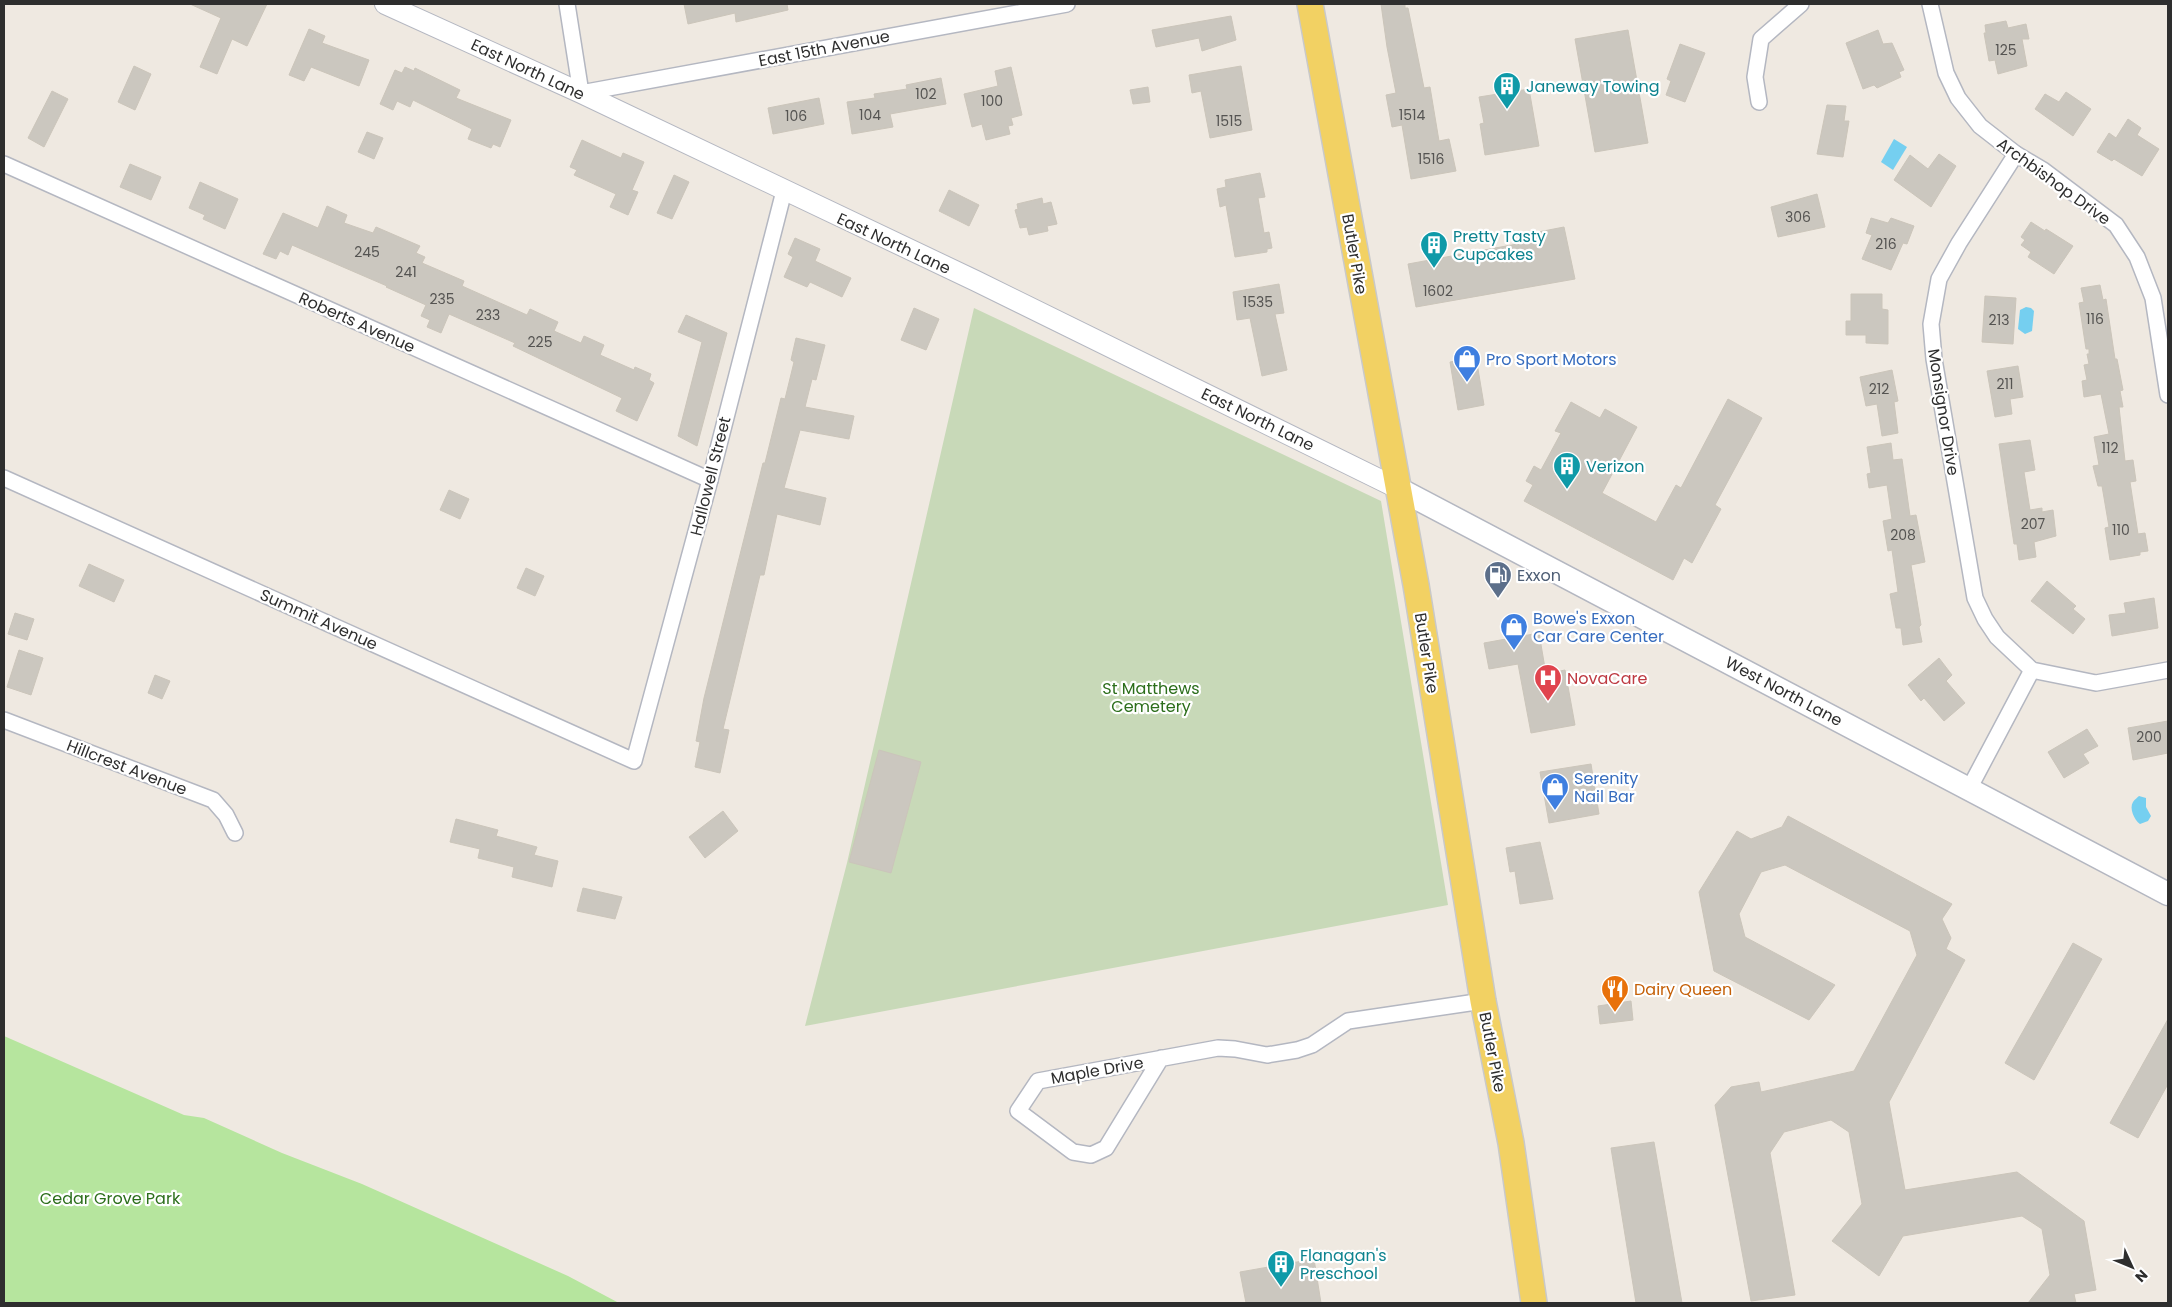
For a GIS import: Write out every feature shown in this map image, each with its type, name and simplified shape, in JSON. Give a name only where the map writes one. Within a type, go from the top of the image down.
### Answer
[{"type":"main road","name":"Butler Pike","points":[[1310,4],[1399,489],[1483,1001],[1511,1143],[1534,1303]]},
{"type":"main road","name":"West North Lane","points":[[1399,489],[2168,894]]},
{"type":"street","name":"East North Lane","points":[[385,4],[581,93],[1052,318],[1399,489]]},
{"type":"street","points":[[566,4],[581,93]]},
{"type":"street","name":"East 15th Avenue","points":[[581,93],[1040,6],[1067,4]]},
{"type":"street","points":[[1759,102],[1755,77],[1762,39],[1801,4]]},
{"type":"street","name":"Archbishop Drive","points":[[1930,4],[1946,73],[1958,98],[1980,126],[2016,154],[2043,170],[2116,225],[2136,257],[2153,298],[2168,395]]},
{"type":"street","name":"Monsignor Drive","points":[[2016,154],[1959,242],[1939,279],[1931,324],[1934,359],[1975,598],[1985,619],[1997,637],[2032,670]]},
{"type":"street","name":"Roberts Avenue","points":[[4,164],[710,480]]},
{"type":"street","name":"Hallowell Street","points":[[634,761],[710,480],[784,191]]},
{"type":"street","name":"Summit Avenue","points":[[4,478],[634,761]]},
{"type":"street","points":[[1969,789],[2032,670],[2096,682],[2168,670]]},
{"type":"street","name":"Hillcrest Avenue","points":[[4,720],[213,800],[226,815],[235,833]]},
{"type":"street","name":"Maple Drive","points":[[1160,1058],[1106,1148],[1092,1156],[1074,1152],[1018,1111],[1038,1081],[1160,1058],[1218,1048],[1235,1048],[1267,1055],[1297,1050],[1312,1046],[1348,1021],[1483,1001]]},
{"type":"green space","name":"St Matthews Cemetery","points":[[974,308],[1381,501],[1448,905],[805,1026],[847,863]]},
{"type":"green space","name":"Cedar Grove Park","points":[[4,1036],[184,1115],[204,1118],[282,1153],[362,1184],[568,1276],[619,1303],[4,1303]]},
{"type":"water","points":[[1894,139],[1907,147],[1893,170],[1881,162]]},
{"type":"water","points":[[2026,307],[2034,311],[2032,331],[2025,334],[2018,329],[2020,310]]},
{"type":"water","points":[[2139,796],[2146,798],[2146,807],[2151,816],[2148,821],[2140,824],[2132,811],[2133,802]]},
{"type":"building","points":[[190,4],[267,4],[247,46],[232,39],[217,74],[200,67],[221,18]]},
{"type":"building","points":[[684,4],[787,4],[788,10],[736,22],[735,13],[688,24]]},
{"type":"building","points":[[1381,4],[1405,4],[1405,8],[1408,8],[1424,88],[1430,87],[1439,141],[1449,139],[1456,171],[1411,179],[1402,125],[1392,127],[1386,95],[1396,93]]},
{"type":"building","points":[[1231,16],[1236,40],[1202,51],[1199,38],[1156,47],[1152,30]]},
{"type":"building","points":[[2006,21],[2008,28],[2026,24],[2029,39],[2022,39],[2027,66],[1998,74],[1995,60],[1989,61],[1984,33],[1986,33],[1985,25]]},
{"type":"building","points":[[309,29],[325,36],[322,43],[369,60],[359,86],[311,67],[304,81],[289,75]]},
{"type":"building","points":[[1628,30],[1648,143],[1595,152],[1575,39]]},
{"type":"building","points":[[1878,30],[1883,44],[1892,43],[1904,70],[1899,72],[1901,77],[1877,88],[1874,85],[1863,89],[1846,43]]},
{"type":"building","points":[[1680,44],[1705,53],[1685,102],[1666,95],[1671,81],[1667,79]]},
{"type":"building","points":[[134,66],[151,74],[135,110],[118,102]]},
{"type":"building","points":[[1241,66],[1252,130],[1210,138],[1201,91],[1192,93],[1189,75]]},
{"type":"building","points":[[405,67],[414,71],[415,68],[460,90],[456,98],[511,120],[500,147],[493,144],[491,148],[468,139],[472,129],[413,100],[410,107],[397,101],[393,110],[380,104],[395,70],[402,73]]},
{"type":"building","points":[[1011,67],[1022,115],[1011,118],[1013,125],[1008,126],[1010,134],[986,140],[982,124],[972,127],[964,94],[998,86],[995,71]]},
{"type":"building","points":[[941,78],[946,104],[890,114],[893,127],[852,134],[847,102],[875,98],[874,94],[907,89],[906,85]]},
{"type":"building","points":[[1148,87],[1150,102],[1133,104],[1130,90]]},
{"type":"building","name":"Janeway Towing","points":[[1529,89],[1539,146],[1485,155],[1480,124],[1484,123],[1479,97]]},
{"type":"building","points":[[52,91],[68,99],[44,147],[28,138]]},
{"type":"building","points":[[2066,92],[2091,109],[2073,136],[2035,109],[2045,94],[2059,102]]},
{"type":"building","points":[[819,98],[824,124],[773,134],[768,108]]},
{"type":"building","points":[[1827,105],[1846,106],[1844,121],[1849,121],[1843,157],[1817,154]]},
{"type":"building","points":[[2128,119],[2141,128],[2137,135],[2159,149],[2142,176],[2114,159],[2112,161],[2097,152],[2109,133],[2116,138]]},
{"type":"building","points":[[367,132],[383,138],[374,159],[358,152]]},
{"type":"building","points":[[582,140],[621,158],[623,153],[644,162],[632,190],[638,192],[628,215],[610,207],[616,194],[574,175],[577,170],[570,167]]},
{"type":"building","points":[[1939,154],[1956,166],[1931,207],[1894,180],[1910,155],[1928,169]]},
{"type":"building","points":[[130,164],[161,177],[151,200],[120,187]]},
{"type":"building","points":[[1260,173],[1265,197],[1258,198],[1264,233],[1269,232],[1272,248],[1267,249],[1267,252],[1235,257],[1226,205],[1220,207],[1217,189],[1226,187],[1225,180]]},
{"type":"building","points":[[674,175],[689,182],[672,219],[657,213]]},
{"type":"building","points":[[200,182],[238,199],[225,229],[203,219],[205,215],[189,208]]},
{"type":"building","points":[[949,190],[979,205],[969,226],[939,211]]},
{"type":"building","points":[[1817,194],[1825,227],[1778,237],[1771,207]]},
{"type":"building","points":[[1042,198],[1043,204],[1051,202],[1057,224],[1047,226],[1048,231],[1029,235],[1027,227],[1020,228],[1015,210],[1018,209],[1017,204]]},
{"type":"building","points":[[327,206],[347,215],[344,223],[373,233],[376,227],[420,246],[416,253],[425,257],[422,263],[464,281],[462,286],[527,315],[530,309],[558,322],[554,331],[581,343],[584,336],[604,345],[600,355],[634,370],[635,367],[651,374],[649,380],[654,383],[637,421],[616,411],[622,398],[513,346],[515,343],[449,314],[441,333],[427,327],[430,320],[421,316],[426,305],[292,245],[288,255],[280,251],[276,259],[263,254],[283,213],[318,228]]},
{"type":"building","points":[[1871,218],[1888,223],[1891,218],[1914,226],[1907,244],[1903,243],[1891,270],[1862,259],[1872,235],[1866,233]]},
{"type":"building","points":[[2031,222],[2073,246],[2054,274],[2028,257],[2031,252],[2021,245],[2025,240],[2021,237]]},
{"type":"building","points":[[1564,227],[1575,279],[1416,307],[1408,264],[1528,242],[1528,234]]},
{"type":"building","points":[[795,238],[820,249],[815,261],[851,278],[842,297],[810,282],[807,287],[784,277],[793,257],[788,254]]},
{"type":"building","points":[[1279,284],[1284,313],[1275,314],[1287,370],[1262,376],[1250,318],[1237,320],[1233,292]]},
{"type":"building","points":[[2100,285],[2103,300],[2106,299],[2115,359],[2117,359],[2123,390],[2120,391],[2123,407],[2119,407],[2125,461],[2133,460],[2136,481],[2130,482],[2138,534],[2145,533],[2148,551],[2140,552],[2140,555],[2110,560],[2105,528],[2109,527],[2102,486],[2098,486],[2093,466],[2099,465],[2094,437],[2109,434],[2101,394],[2084,397],[2082,381],[2087,380],[2084,365],[2089,364],[2087,354],[2089,354],[2089,349],[2086,349],[2079,303],[2084,302],[2081,288]]},
{"type":"building","points":[[1851,294],[1882,294],[1882,309],[1888,310],[1888,344],[1866,343],[1866,335],[1846,335],[1846,321],[1851,321]]},
{"type":"building","points":[[1985,296],[2016,298],[2013,344],[1982,342]]},
{"type":"building","points":[[914,308],[939,319],[926,350],[901,340]]},
{"type":"building","points":[[686,315],[727,333],[697,446],[678,436],[702,342],[678,332]]},
{"type":"building","points":[[796,338],[825,345],[816,380],[812,379],[805,407],[854,416],[849,439],[800,430],[784,488],[826,498],[820,525],[777,514],[764,575],[760,575],[723,729],[729,730],[720,773],[695,767],[700,742],[696,741],[704,698],[763,463],[765,463],[781,398],[785,399],[794,362],[791,360]]},
{"type":"building","name":"Pro Sport Motors","points":[[1476,357],[1484,405],[1458,410],[1450,362]]},
{"type":"building","points":[[2018,366],[2023,397],[2010,399],[2012,414],[1995,417],[1987,371]]},
{"type":"building","points":[[1892,370],[1898,401],[1894,402],[1898,433],[1882,436],[1877,404],[1866,406],[1860,377]]},
{"type":"building","name":"Verizon","points":[[1728,399],[1762,418],[1715,505],[1721,509],[1692,563],[1684,558],[1673,580],[1524,501],[1533,485],[1526,481],[1534,466],[1541,470],[1561,433],[1555,431],[1571,402],[1600,418],[1605,409],[1637,427],[1602,493],[1656,522],[1676,485],[1681,488]]},
{"type":"building","points":[[2030,440],[2035,470],[2024,472],[2030,510],[2042,508],[2042,512],[2053,510],[2056,536],[2034,542],[2036,557],[2019,560],[2017,544],[2014,544],[1999,444]]},
{"type":"building","points":[[1891,443],[1893,460],[1902,459],[1910,516],[1916,515],[1925,562],[1911,565],[1922,642],[1903,645],[1901,628],[1896,628],[1890,594],[1898,592],[1892,550],[1888,551],[1883,521],[1892,519],[1887,485],[1869,488],[1867,474],[1871,473],[1867,447]]},
{"type":"building","points":[[449,490],[469,499],[460,519],[440,510]]},
{"type":"building","points":[[89,564],[124,580],[114,602],[79,586]]},
{"type":"building","points":[[526,568],[544,576],[535,596],[517,588]]},
{"type":"building","points":[[2047,581],[2076,606],[2073,609],[2085,619],[2073,634],[2031,601]]},
{"type":"building","points":[[2154,598],[2158,628],[2112,636],[2109,615],[2126,613],[2124,603]]},
{"type":"building","points":[[15,613],[34,619],[27,640],[8,634]]},
{"type":"building","points":[[1539,633],[1546,674],[1565,670],[1575,725],[1531,733],[1518,664],[1489,669],[1484,643]]},
{"type":"building","points":[[19,650],[43,658],[31,695],[7,687]]},
{"type":"building","points":[[1939,658],[1952,675],[1946,681],[1965,703],[1944,721],[1924,698],[1921,701],[1908,685]]},
{"type":"building","points":[[155,675],[170,681],[162,699],[148,693]]},
{"type":"building","points":[[2168,721],[2168,753],[2133,760],[2128,728]]},
{"type":"building","points":[[2087,729],[2098,746],[2083,754],[2089,763],[2064,778],[2048,752]]},
{"type":"building","points":[[879,750],[921,762],[891,873],[849,862]]},
{"type":"building","points":[[1591,764],[1599,814],[1549,823],[1540,772]]},
{"type":"building","points":[[723,811],[738,831],[705,858],[689,837]]},
{"type":"building","points":[[1788,816],[1952,904],[1942,919],[1951,938],[1946,949],[1965,960],[1889,1102],[1905,1190],[2017,1172],[2084,1221],[2096,1290],[2074,1294],[2076,1303],[2028,1303],[2050,1275],[2042,1229],[2022,1216],[1903,1236],[1879,1276],[1832,1241],[1862,1204],[1849,1132],[1831,1120],[1784,1132],[1770,1153],[1795,1295],[1751,1301],[1715,1105],[1731,1087],[1759,1082],[1761,1092],[1854,1071],[1917,955],[1910,931],[1785,865],[1761,872],[1739,914],[1745,937],[1835,985],[1809,1020],[1714,971],[1699,892],[1737,831],[1751,839],[1782,827]]},
{"type":"building","points":[[456,819],[498,830],[496,836],[537,847],[534,855],[558,861],[552,887],[512,877],[514,867],[478,858],[480,849],[450,842]]},
{"type":"building","points":[[1540,842],[1553,899],[1520,904],[1515,871],[1510,872],[1506,848]]},
{"type":"building","points":[[583,888],[622,897],[615,919],[577,911]]},
{"type":"building","points":[[2073,943],[2102,959],[2034,1080],[2005,1063]]},
{"type":"building","name":"Dairy Queen","points":[[1631,1001],[1633,1020],[1600,1024],[1598,1006]]},
{"type":"building","points":[[2168,1019],[2168,1084],[2138,1138],[2110,1123]]},
{"type":"building","points":[[1654,1142],[1682,1303],[1636,1303],[1611,1148]]},
{"type":"building","name":"Flanagan's Preschool","points":[[1314,1259],[1321,1303],[1246,1303],[1240,1272]]},
{"type":"place","name":"Janeway Towing","points":[[1507,110]]},
{"type":"place","name":"Pretty Tasty Cupcakes","points":[[1434,269]]},
{"type":"place","name":"Pro Sport Motors","points":[[1467,383]]},
{"type":"place","name":"Verizon","points":[[1567,490]]},
{"type":"place","name":"Exxon","points":[[1498,599]]},
{"type":"place","name":"Bowe's Exxon Car Care Center","points":[[1514,651]]},
{"type":"place","name":"NovaCare","points":[[1548,702]]},
{"type":"place","name":"Serenity Nail Bar","points":[[1555,811]]},
{"type":"place","name":"Dairy Queen","points":[[1615,1013]]},
{"type":"place","name":"Flanagan's Preschool","points":[[1281,1288]]}]
